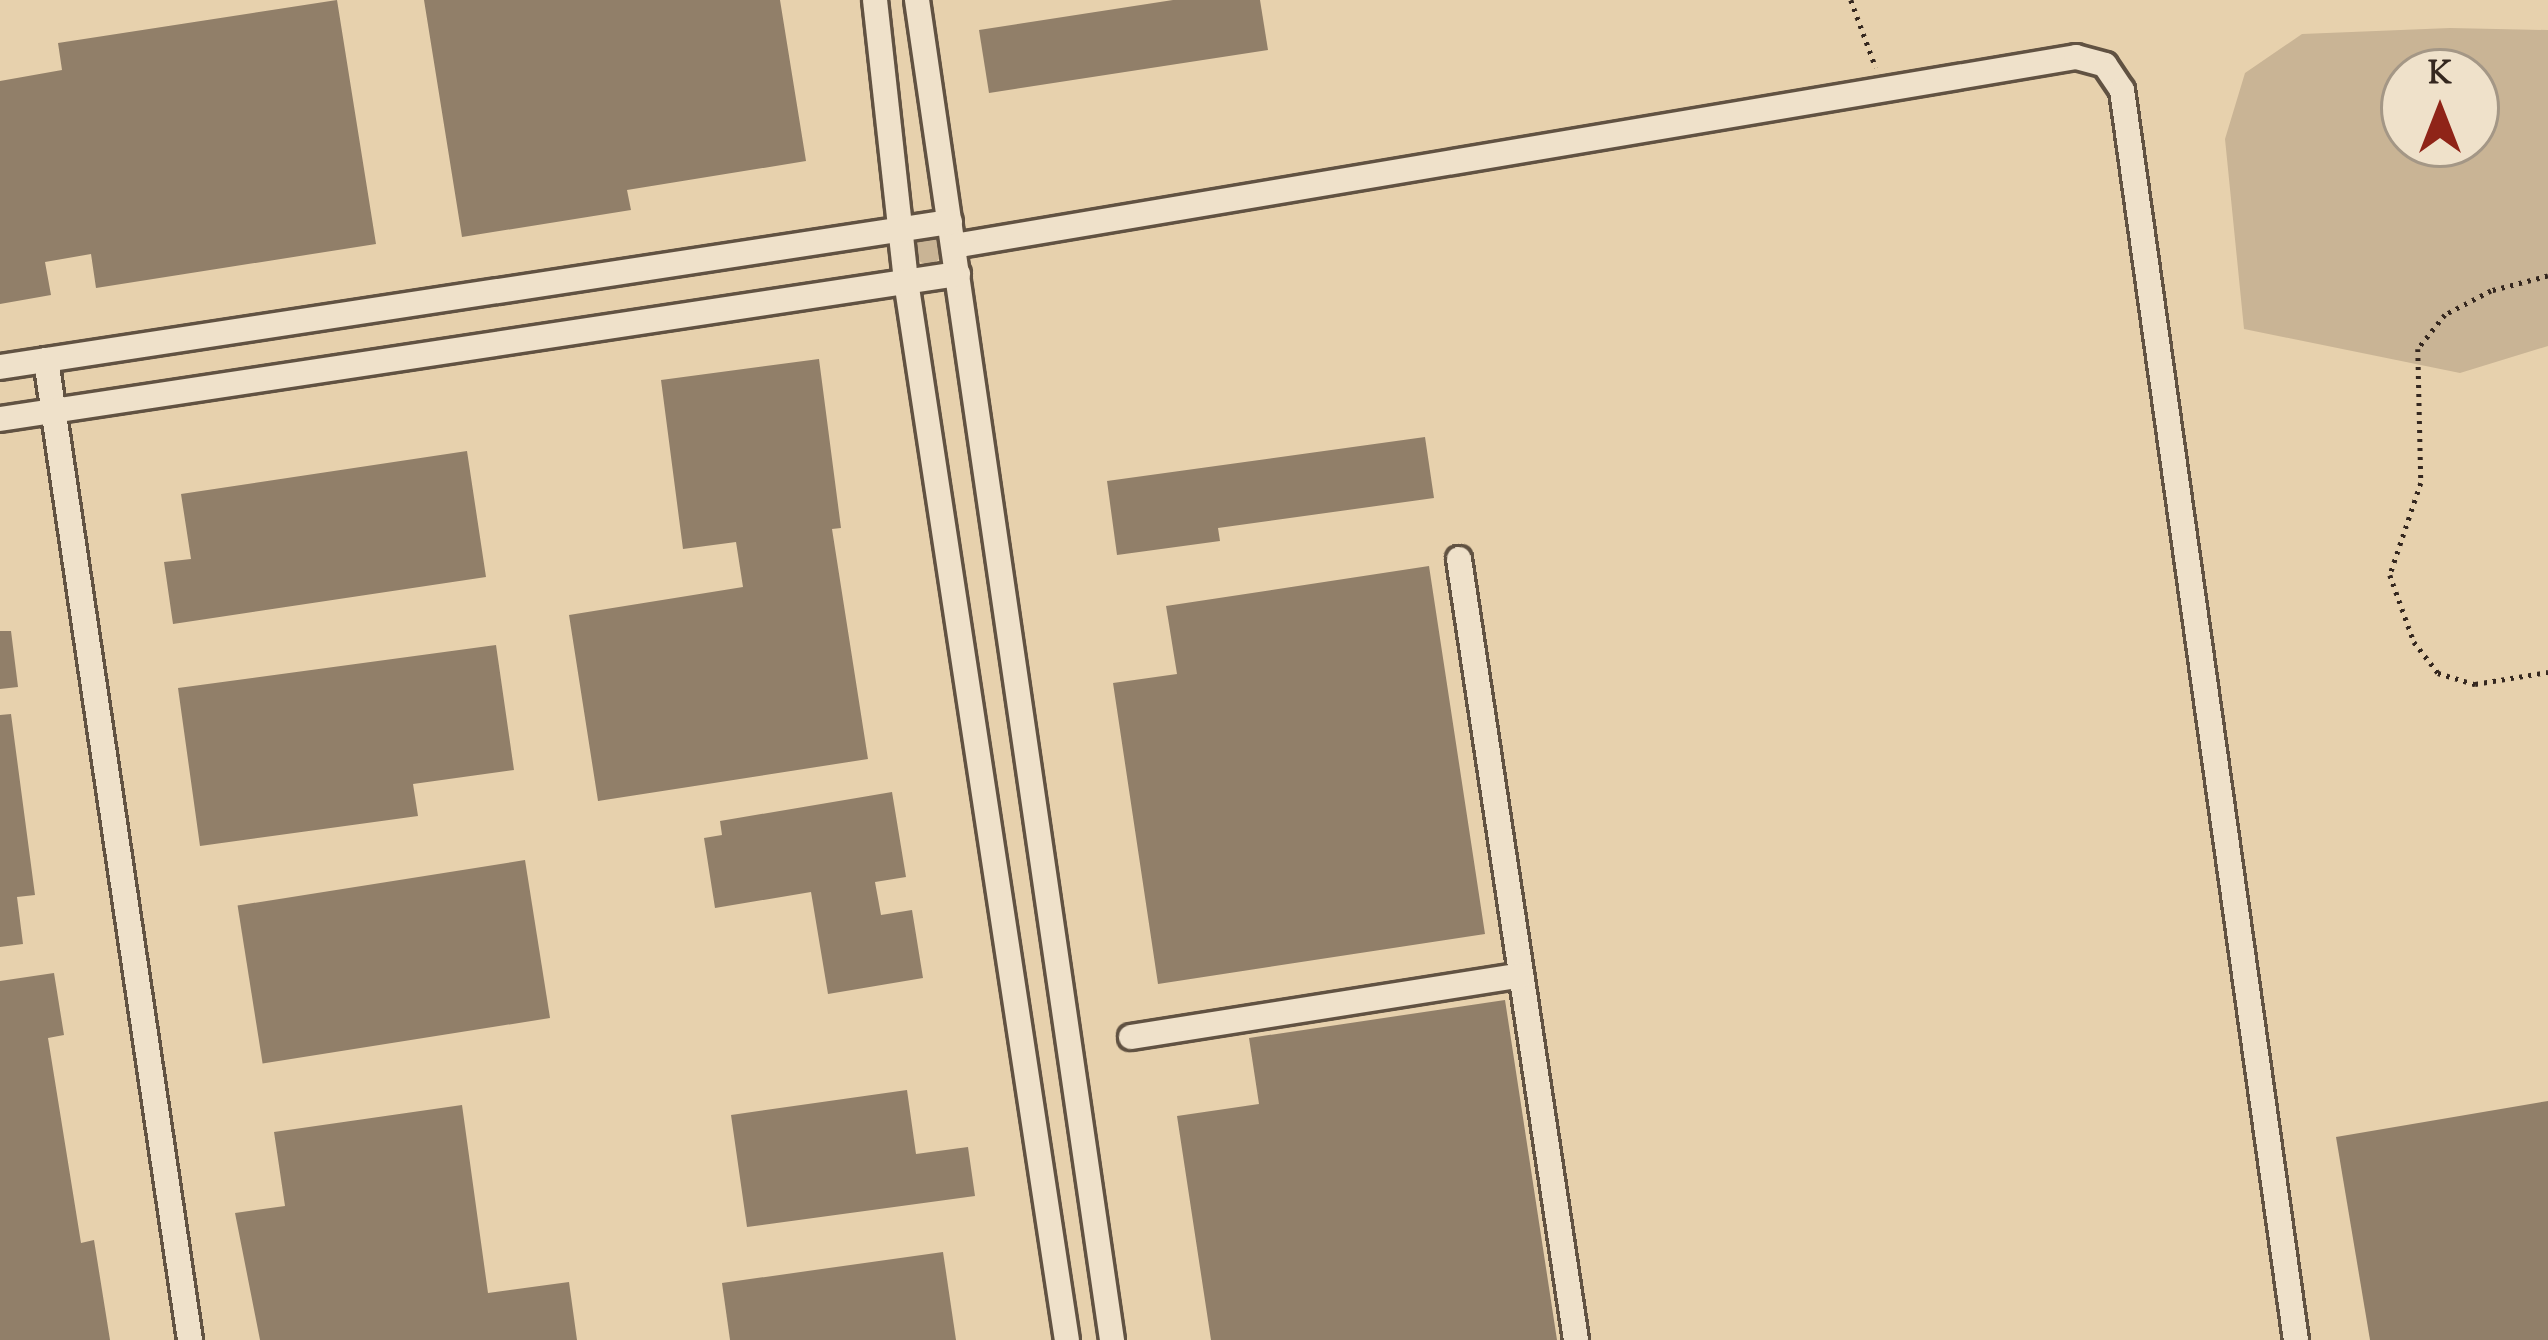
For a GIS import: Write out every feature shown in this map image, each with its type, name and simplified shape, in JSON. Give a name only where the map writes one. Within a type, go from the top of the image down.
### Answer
[{"type":"street","points":[[875,0],[906,281],[1067,1340]]},
{"type":"street","points":[[917,0],[1112,1340]]},
{"type":"street","points":[[0,367],[900,229],[952,234],[2076,57],[2105,65],[2122,90],[2296,1340]]},
{"type":"street","points":[[0,419],[958,274]]},
{"type":"street","points":[[46,360],[190,1340]]},
{"type":"street","points":[[1459,559],[1576,1340]]},
{"type":"street","points":[[1001,907],[1045,899]]},
{"type":"street","points":[[1131,1037],[1521,975]]},
{"type":"path","points":[[1851,0],[1886,89]]},
{"type":"path","points":[[2548,276],[2491,291],[2445,315],[2418,349],[2421,483],[2390,575],[2414,643],[2438,673],[2474,684],[2548,673]]},
{"type":"shaded area","points":[[2548,30],[2548,346],[2460,373],[2244,329],[2225,139],[2245,73],[2302,34]]},
{"type":"shaded area","points":[[928,236],[938,240],[942,250],[938,260],[928,264],[918,260],[914,250],[918,240]]},
{"type":"building","points":[[337,0],[376,244],[96,288],[91,254],[45,262],[51,295],[0,304],[0,81],[62,70],[58,43]]},
{"type":"building","points":[[424,0],[780,0],[806,161],[627,190],[631,210],[462,237]]},
{"type":"building","points":[[1173,0],[1260,0],[1268,50],[989,93],[979,30]]},
{"type":"building","points":[[819,359],[841,528],[832,529],[868,759],[598,801],[569,615],[743,587],[736,542],[683,549],[661,380]]},
{"type":"building","points":[[1425,437],[1434,498],[1218,528],[1220,541],[1117,555],[1107,481]]},
{"type":"building","points":[[467,451],[486,577],[173,624],[164,562],[191,559],[181,494]]},
{"type":"building","points":[[1429,566],[1485,934],[1158,984],[1113,683],[1177,674],[1166,606]]},
{"type":"building","points":[[0,631],[11,631],[18,687],[0,689]]},
{"type":"building","points":[[496,645],[514,770],[413,784],[418,816],[200,846],[178,688]]},
{"type":"building","points":[[11,714],[35,895],[17,897],[23,944],[0,947],[0,715]]},
{"type":"building","points":[[892,792],[906,877],[875,882],[881,915],[912,910],[923,978],[828,994],[811,892],[715,908],[704,838],[722,835],[720,821]]},
{"type":"building","points":[[525,860],[550,1018],[263,1064],[238,906]]},
{"type":"building","points":[[54,973],[64,1035],[48,1038],[81,1243],[94,1240],[110,1340],[0,1340],[0,981]]},
{"type":"building","points":[[1505,1000],[1557,1340],[1211,1340],[1177,1116],[1259,1104],[1249,1038]]},
{"type":"building","points":[[907,1090],[916,1154],[968,1147],[975,1196],[747,1227],[731,1115]]},
{"type":"building","points":[[2548,1101],[2548,1340],[2370,1340],[2336,1137]]},
{"type":"building","points":[[462,1105],[488,1293],[569,1282],[577,1340],[260,1340],[235,1213],[285,1206],[274,1132]]},
{"type":"building","points":[[943,1252],[956,1340],[730,1340],[722,1283]]}]
